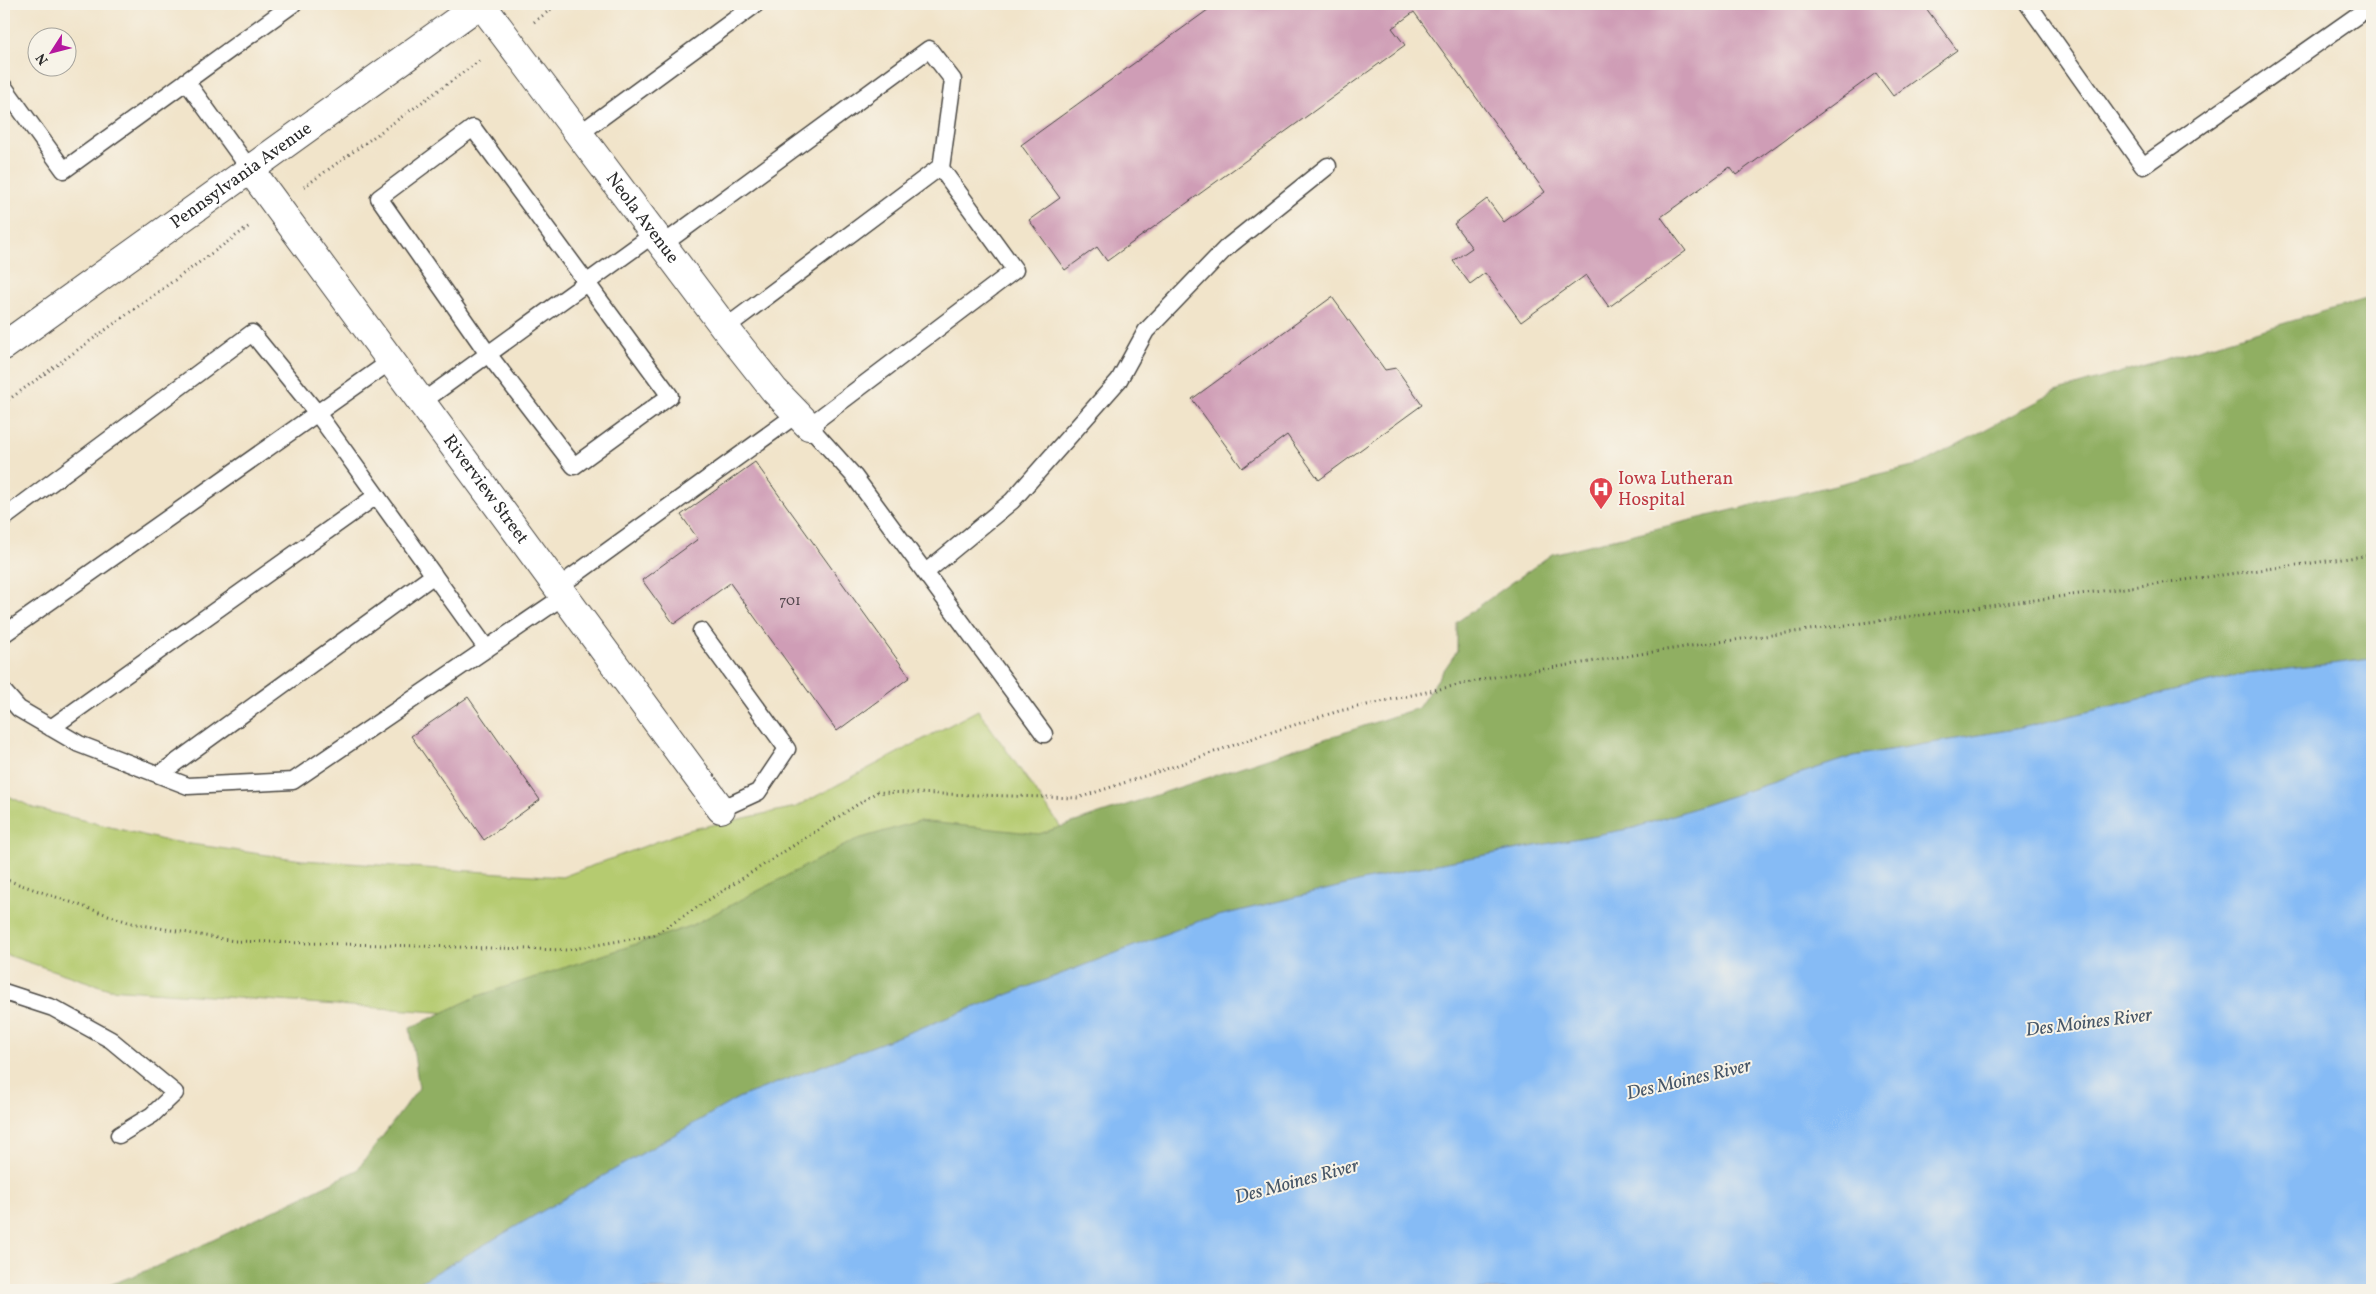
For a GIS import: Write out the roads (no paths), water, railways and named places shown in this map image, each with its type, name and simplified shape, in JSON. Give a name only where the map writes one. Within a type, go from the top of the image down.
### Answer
[{"type":"street","name":"Neola Avenue","points":[[481,4],[725,328],[774,390],[803,420]]},
{"type":"street","name":"Pennsylvania Avenue","points":[[4,346],[481,4]]},
{"type":"street","name":"Riverview Street","points":[[250,168],[722,809]]},
{"type":"lane","points":[[4,87],[64,170],[293,4]]},
{"type":"lane","points":[[579,134],[756,4]]},
{"type":"lane","points":[[2028,4],[2143,166],[2372,6]]},
{"type":"lane","points":[[4,692],[19,709],[79,744],[188,786],[293,781],[487,648],[561,591],[1015,270],[941,168],[953,80],[929,49],[658,239],[588,282],[422,402]]},
{"type":"lane","points":[[186,81],[250,168]]},
{"type":"lane","points":[[473,128],[670,396],[574,466],[488,354],[379,198],[473,128]]},
{"type":"lane","points":[[926,572],[1012,501],[1118,380],[1146,331],[1225,249],[1328,166]]},
{"type":"lane","points":[[725,328],[941,168]]},
{"type":"lane","points":[[4,518],[252,333],[317,413],[487,648]]},
{"type":"lane","points":[[4,634],[391,361]]},
{"type":"lane","points":[[803,420],[854,476],[1044,734]]},
{"type":"lane","points":[[51,728],[376,496]]},
{"type":"lane","points":[[160,774],[434,575]]},
{"type":"lane","points":[[702,631],[787,749],[758,792],[722,809]]},
{"type":"lane","points":[[4,992],[52,1008],[110,1040],[175,1093],[152,1115],[119,1135]]},
{"type":"water","name":"Des Moines River","points":[[2372,659],[2372,1290],[406,1290],[738,1098],[1202,920],[1420,867],[1634,828],[1854,756],[2021,728],[2239,675]]},
{"type":"place","name":"Iowa Lutheran Hospital","points":[[1601,510]]}]
